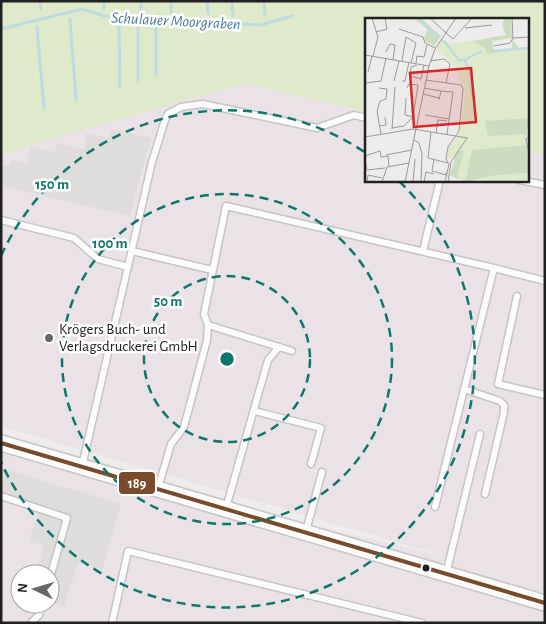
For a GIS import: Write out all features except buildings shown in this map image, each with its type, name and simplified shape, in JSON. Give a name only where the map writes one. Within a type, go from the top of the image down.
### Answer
[{"type":"street","points":[[1,443],[545,603]]},
{"type":"lane","points":[[82,467],[152,162],[168,114],[181,107],[203,104],[317,128],[354,115],[365,118]]},
{"type":"lane","points":[[423,251],[440,181]]},
{"type":"lane","points":[[524,181],[545,185]]},
{"type":"lane","points":[[158,490],[171,444],[184,427],[207,340],[208,325],[204,314],[226,206],[545,281]]},
{"type":"lane","points":[[1,220],[74,238],[98,259],[128,267]]},
{"type":"lane","points":[[132,251],[212,270]]},
{"type":"lane","points":[[435,507],[494,268]]},
{"type":"lane","points":[[517,296],[498,384],[545,395]]},
{"type":"lane","points":[[208,325],[292,351]]},
{"type":"lane","points":[[226,510],[268,360],[279,347]]},
{"type":"lane","points":[[464,389],[500,401],[504,405],[485,494]]},
{"type":"lane","points":[[254,411],[321,428],[311,464]]},
{"type":"lane","points":[[446,574],[480,434]]},
{"type":"lane","points":[[306,533],[322,472]]},
{"type":"lane","points":[[1,496],[67,518],[54,564]]},
{"type":"lane","points":[[112,623],[128,551],[422,623]]},
{"type":"shaded area","points":[[246,83],[365,112],[365,181],[528,181],[528,150],[545,155],[545,623],[1,623],[1,451],[451,558],[1,426],[1,155]]},
{"type":"shaded area","points":[[111,129],[151,138],[130,216],[1,186],[1,165],[10,166],[11,159],[26,163],[30,146],[55,152],[57,143],[84,149],[87,133],[108,138]]},
{"type":"shaded area","points":[[1,468],[121,504],[102,570],[78,563],[64,606],[60,605],[60,564],[39,564],[44,546],[29,541],[40,505],[1,492]]},
{"type":"green space","points":[[1,1],[545,1],[545,155],[528,150],[528,18],[365,18],[365,112],[246,83],[1,155]]},
{"type":"waterway","points":[[40,1],[41,9]]},
{"type":"waterway","points":[[104,1],[104,9]]},
{"type":"waterway","points":[[141,1],[141,11]]},
{"type":"waterway","points":[[171,1],[171,12]]},
{"type":"waterway","points":[[207,1],[208,13]]},
{"type":"waterway","points":[[232,1],[233,16]]},
{"type":"waterway","points":[[264,1],[265,15]]},
{"type":"waterway","name":"Schulauer Moorgraben","points":[[1,29],[82,9],[105,16],[260,25],[292,16]]},
{"type":"waterway","points":[[70,19],[76,100]]},
{"type":"waterway","points":[[119,26],[120,87]]},
{"type":"waterway","points":[[37,27],[44,108]]},
{"type":"waterway","points":[[138,27],[138,80]]},
{"type":"waterway","points":[[156,28],[156,75]]},
{"type":"transit line","name":"189","points":[[1,443],[545,603]]},
{"type":"place","name":"Krögers Buch- und Verlagsdruckerei GmbH","points":[[49,338]]}]
